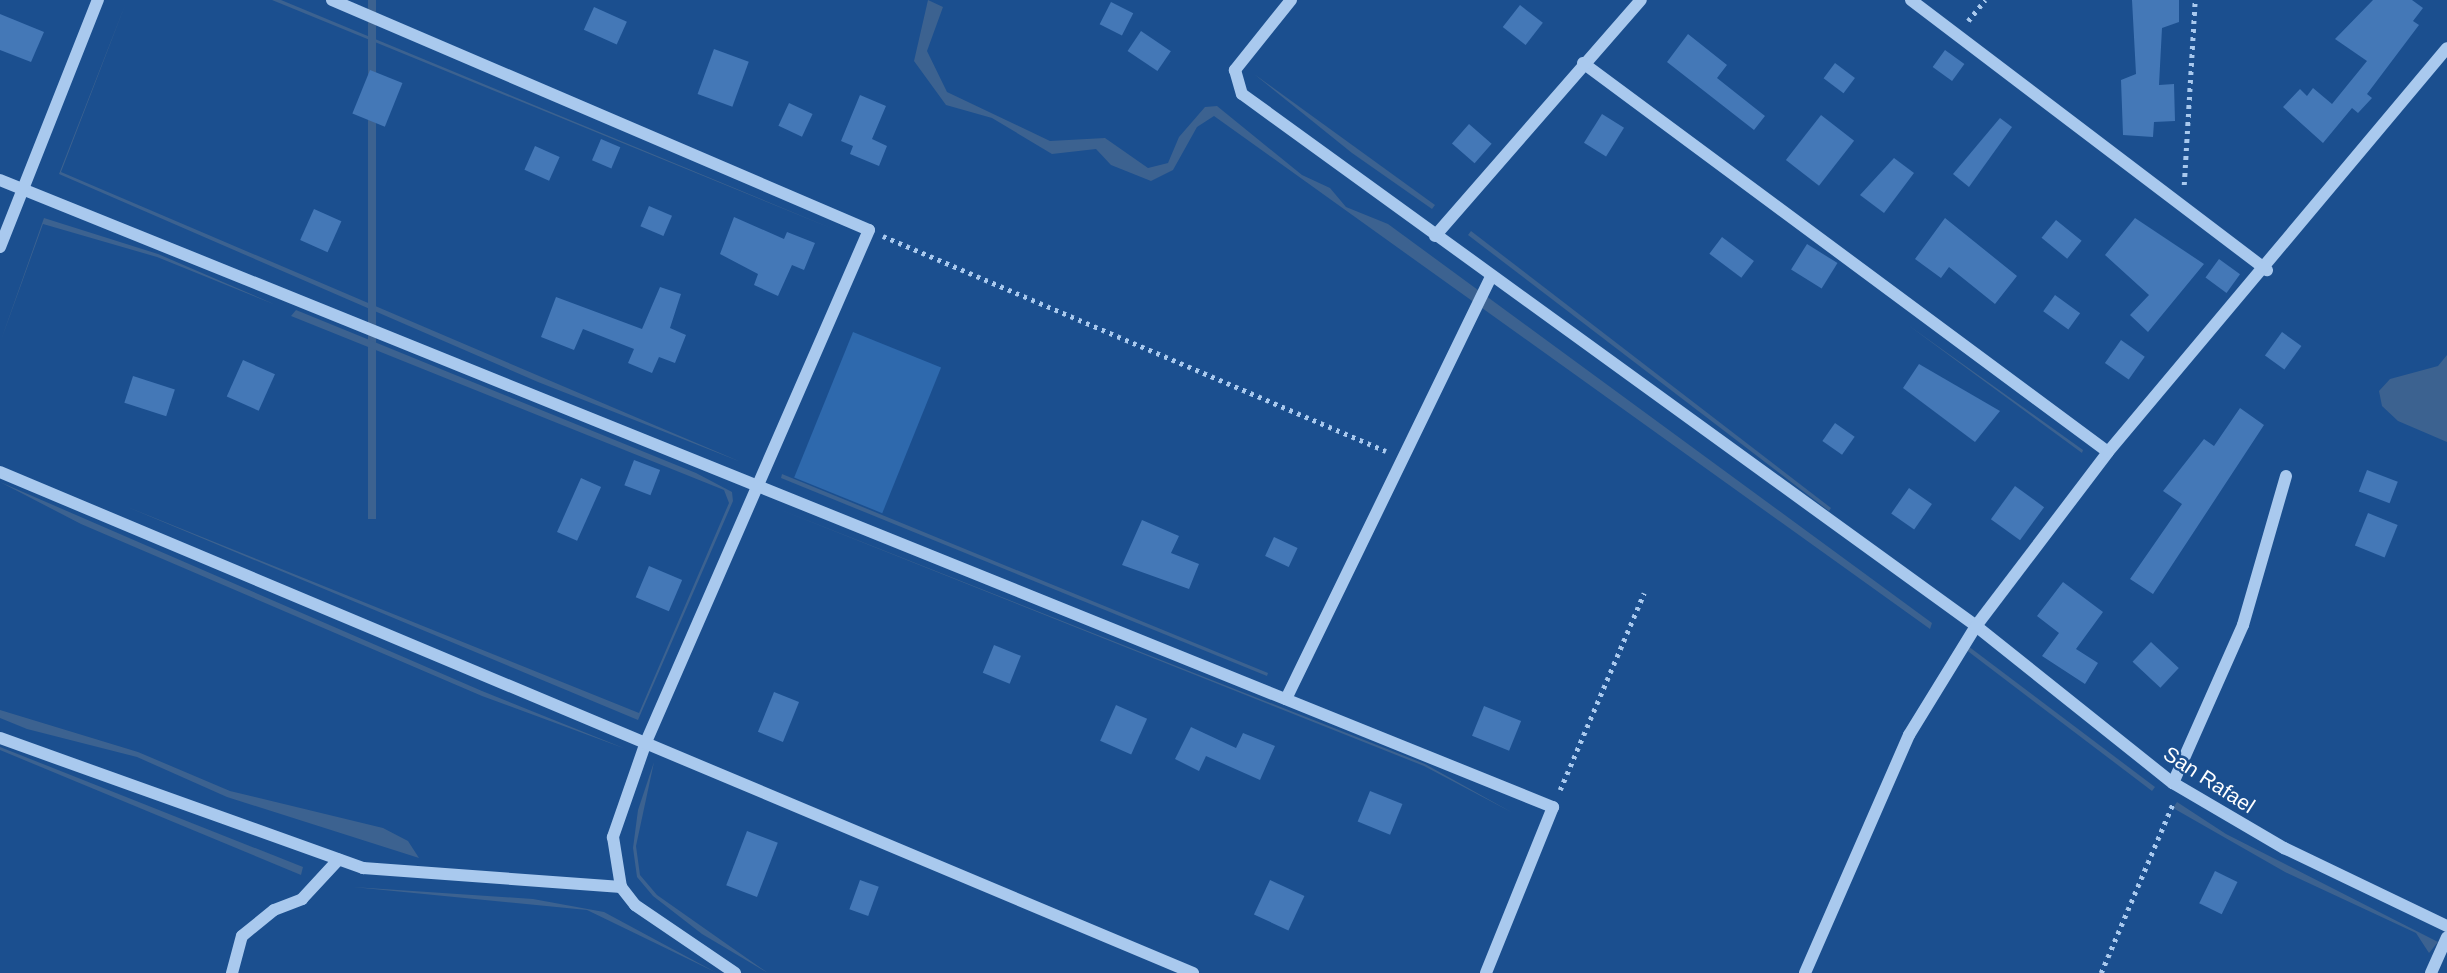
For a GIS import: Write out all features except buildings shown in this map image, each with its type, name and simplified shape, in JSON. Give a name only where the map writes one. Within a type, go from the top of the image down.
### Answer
[{"type":"street","points":[[0,247],[20,188],[98,0]]},
{"type":"street","points":[[332,0],[869,230],[646,742],[613,837],[621,887],[635,905],[735,973]]},
{"type":"street","name":"San Rafael","points":[[1291,0],[1235,70],[1241,94],[1976,626],[2176,785],[2284,848],[2447,926]]},
{"type":"street","points":[[1435,236],[1583,63],[1641,0]]},
{"type":"street","points":[[1910,0],[2267,270]]},
{"type":"street","points":[[1805,973],[1909,735],[1976,626],[2108,452],[2267,270],[2447,48]]},
{"type":"street","points":[[1583,63],[2108,452]]},
{"type":"street","points":[[0,180],[1553,807],[1486,973]]},
{"type":"street","points":[[1286,699],[1491,276]]},
{"type":"street","points":[[0,472],[1194,973]]},
{"type":"street","points":[[2176,785],[2243,625],[2286,475]]},
{"type":"street","points":[[0,737],[363,869],[621,887]]},
{"type":"street","points":[[232,973],[242,936],[274,910],[302,899],[339,859]]},
{"type":"street","points":[[2431,973],[2447,937]]},
{"type":"path","points":[[1956,36],[1985,0]]},
{"type":"path","points":[[2183,207],[2196,0]]},
{"type":"path","points":[[869,230],[1402,458]]},
{"type":"path","points":[[1553,807],[1644,593]]},
{"type":"path","points":[[2101,973],[2176,785]]},
{"type":"shaded area","points":[[127,0],[61,172],[741,462],[538,382],[59,174]]},
{"type":"shaded area","points":[[272,0],[281,0],[838,231]]},
{"type":"shaded area","points":[[368,0],[376,0],[376,519],[368,519]]},
{"type":"shaded area","points":[[928,0],[943,7],[927,51],[947,92],[1050,141],[1105,138],[1148,168],[1168,163],[1179,137],[1205,107],[1217,106],[1302,175],[1330,188],[1346,207],[1388,224],[1932,623],[1930,629],[1214,116],[1197,127],[1173,170],[1151,181],[1111,165],[1096,149],[1052,154],[992,118],[946,105],[914,61]]},
{"type":"shaded area","points":[[1254,74],[1435,205],[1432,209],[1352,153]]},
{"type":"shaded area","points":[[44,218],[158,254],[276,305],[157,257],[43,224],[0,343]]},
{"type":"shaded area","points":[[1471,231],[1831,508],[1829,511],[1468,235]]},
{"type":"shaded area","points":[[296,310],[696,473],[732,492],[733,501],[638,720],[125,506],[639,713],[729,503],[724,490],[291,316]]},
{"type":"shaded area","points":[[1908,325],[2083,450],[2082,453]]},
{"type":"shaded area","points":[[853,332],[941,368],[882,513],[794,478]]},
{"type":"shaded area","points":[[2447,355],[2447,442],[2398,421],[2382,406],[2379,391],[2390,379],[2438,366]]},
{"type":"shaded area","points":[[782,474],[1268,673],[1267,676],[781,478]]},
{"type":"shaded area","points":[[0,482],[482,691],[626,749],[482,696],[81,524]]},
{"type":"shaded area","points":[[766,504],[1425,764],[1513,813],[1424,766]]},
{"type":"shaded area","points":[[1968,646],[2155,787],[2152,791],[1965,649]]},
{"type":"shaded area","points":[[0,710],[138,752],[230,791],[383,828],[408,841],[419,858],[227,797],[137,757],[27,729],[0,718]]},
{"type":"shaded area","points":[[0,747],[303,867],[301,875],[0,750]]},
{"type":"shaded area","points":[[654,762],[636,846],[640,875],[657,895],[768,973],[702,934],[653,896],[637,877],[633,848],[638,810]]},
{"type":"shaded area","points":[[2177,802],[2226,834],[2438,942],[2429,953],[2416,933],[2285,872],[2173,808]]},
{"type":"shaded area","points":[[353,887],[533,899],[604,912],[717,973],[587,910]]}]
